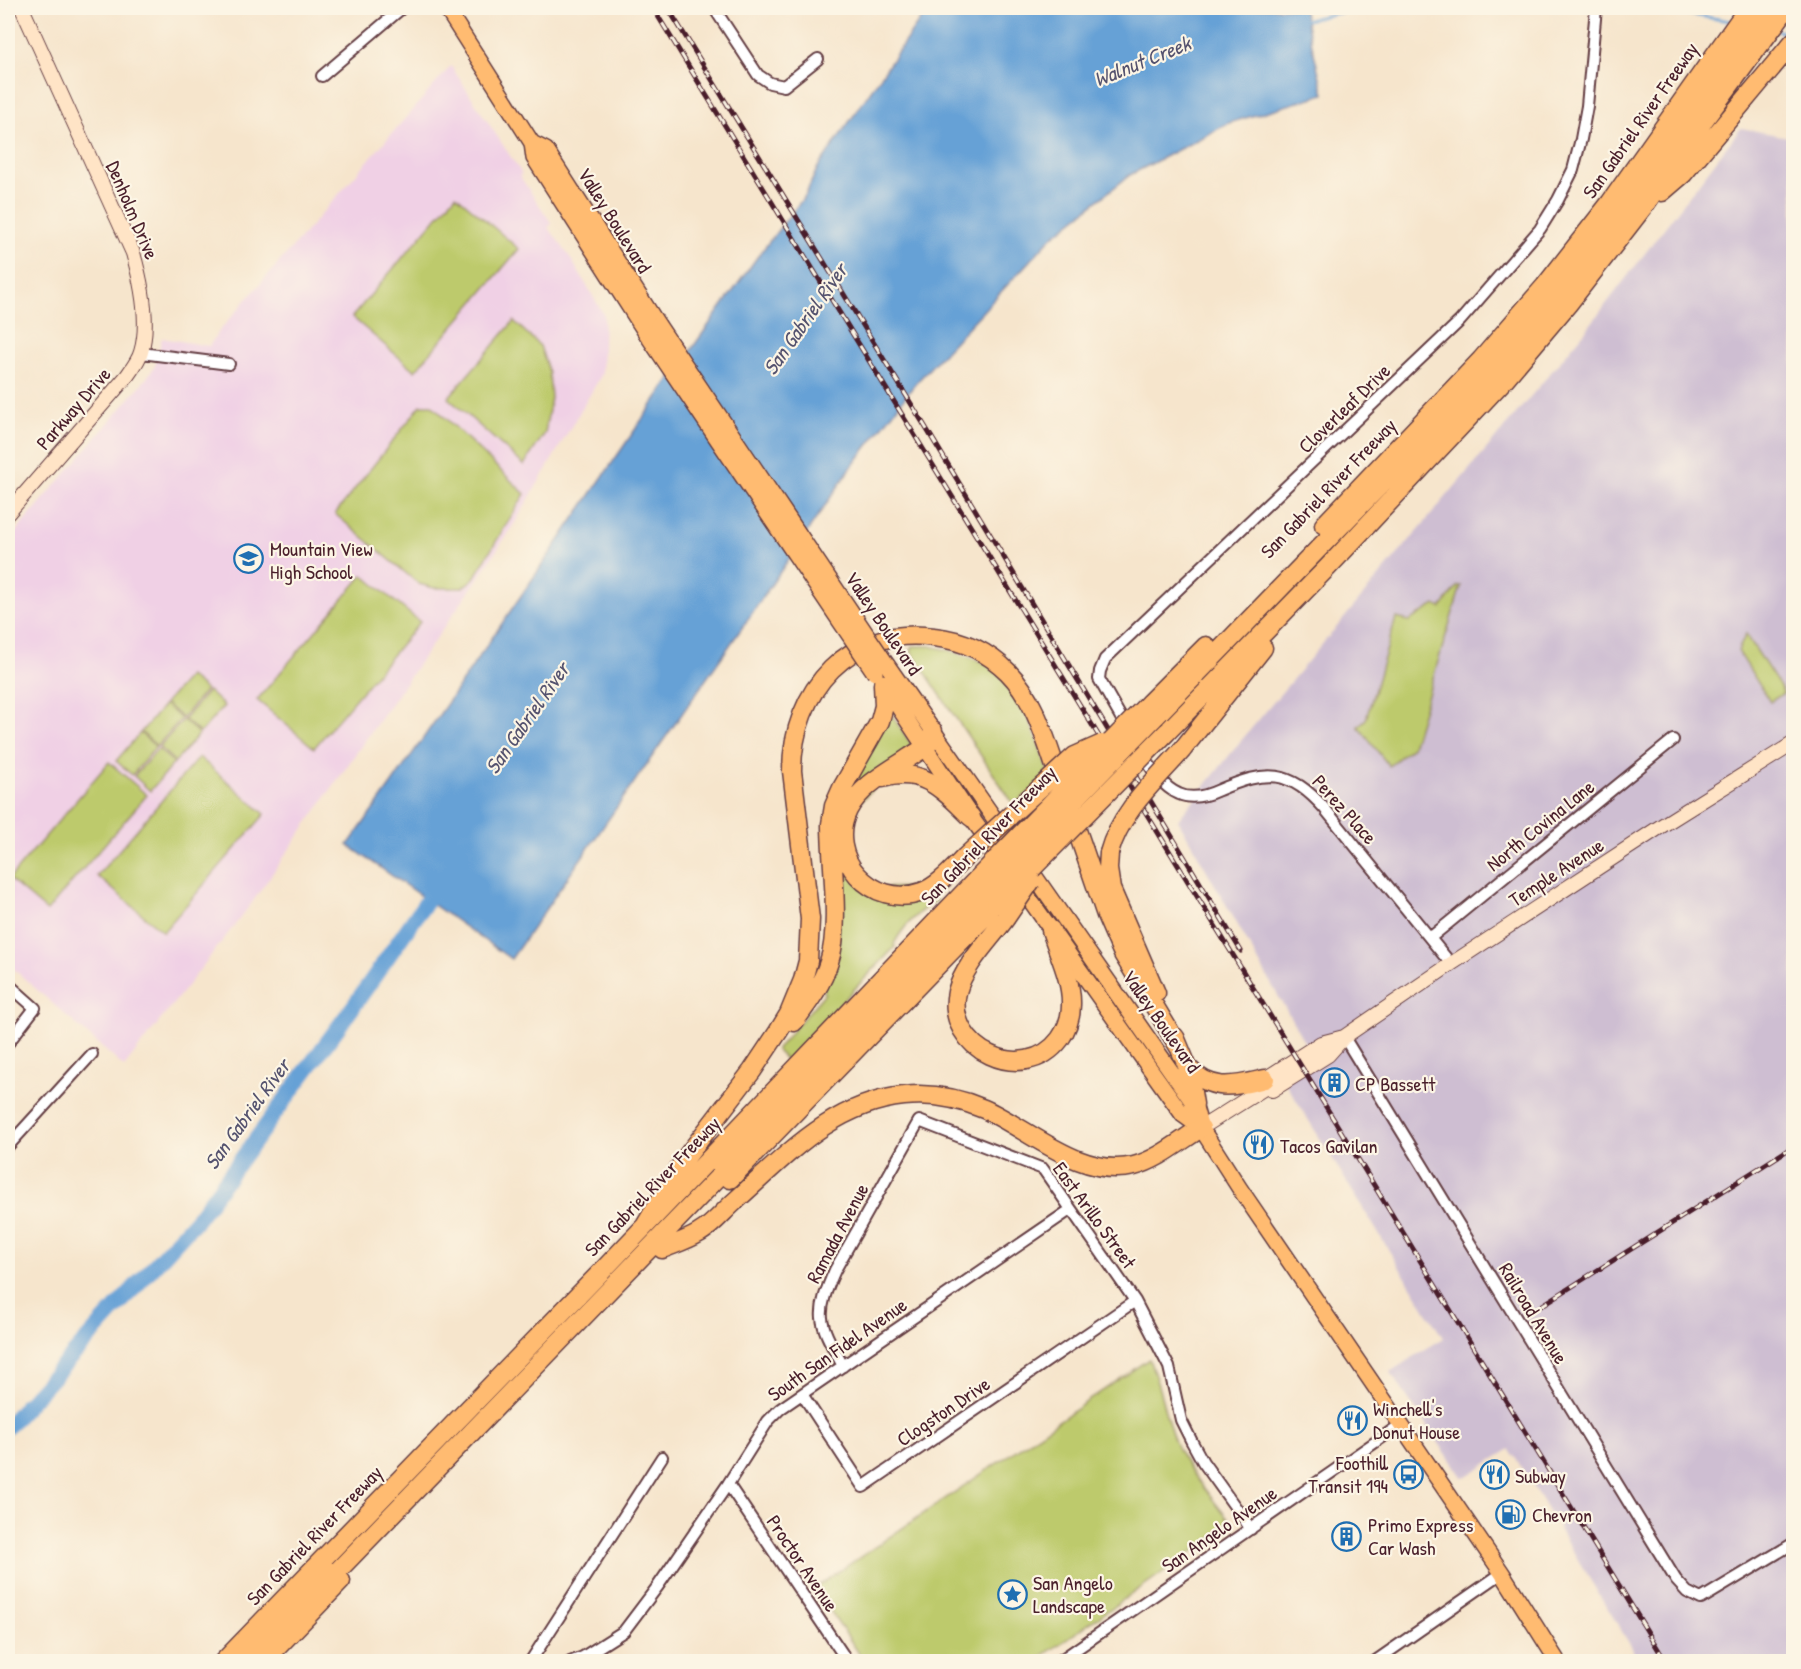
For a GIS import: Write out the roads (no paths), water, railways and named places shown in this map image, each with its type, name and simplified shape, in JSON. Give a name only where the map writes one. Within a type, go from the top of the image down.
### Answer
[{"type":"highway","name":"San Gabriel River Freeway","points":[[223,1662],[617,1275],[662,1249],[991,898],[1112,740],[1158,718],[1328,567],[1503,381],[1568,304],[1644,206],[1748,8]]},
{"type":"highway","points":[[240,1662],[617,1275],[991,898],[1158,718],[1498,370],[1592,258],[1688,127],[1691,118],[1767,8]]},
{"type":"highway","name":"San Gabriel River Freeway","points":[[263,1662],[617,1275],[645,1226],[991,898],[1058,840],[1248,605],[1481,360],[1545,286],[1610,203],[1691,118],[1787,8]]},
{"type":"highway","points":[[1644,206],[1683,174],[1794,41]]},
{"type":"highway","points":[[1194,1104],[1188,1068],[1114,897],[1109,878],[1109,853],[1117,831],[1131,810],[1182,750],[1328,567]]},
{"type":"highway","points":[[752,1071],[789,1014],[803,980],[810,942],[808,895],[792,771],[794,738],[799,720],[815,688],[837,664],[863,647],[902,636],[918,635],[944,638],[969,646],[998,663],[1019,685],[1038,722],[1106,915],[1123,954],[1140,986],[1179,1047]]},
{"type":"highway","points":[[645,1226],[684,1160],[819,986],[829,962],[834,934],[831,824],[834,806],[880,721],[884,706],[882,674]]},
{"type":"highway","points":[[929,739],[855,799],[843,822],[843,850],[848,863],[863,882],[886,894],[909,896],[924,892],[937,883],[1075,756],[1112,740]]},
{"type":"highway","points":[[879,779],[901,774],[929,781],[946,793],[971,817]]},
{"type":"highway","points":[[991,898],[968,969],[958,990],[956,1002],[959,1024],[972,1043],[990,1057],[1004,1061],[1026,1060],[1040,1055],[1055,1045],[1068,1024],[1072,1006],[1070,992],[1051,930]]},
{"type":"highway","points":[[1188,1068],[1201,1079],[1217,1085],[1266,1083]]},
{"type":"highway","points":[[662,1249],[700,1232],[816,1130],[851,1109],[880,1100],[927,1095],[969,1104],[992,1113],[1076,1159],[1107,1168],[1128,1167],[1144,1162],[1201,1128]]},
{"type":"highway","points":[[249,1662],[617,1275]]},
{"type":"main road","name":"Denholm Drive","points":[[22,8],[133,253],[140,277],[142,300],[144,333],[141,353]]},
{"type":"main road","name":"Valley Boulevard","points":[[446,8],[532,143],[534,158],[652,329],[882,674],[1194,1104],[1201,1128],[1266,1230],[1502,1573],[1558,1662]]},
{"type":"main road","name":"Parkway Drive","points":[[8,513],[127,376],[141,353]]},
{"type":"main road","name":"Valley Boulevard","points":[[929,739],[971,817],[1184,1115],[1201,1128]]},
{"type":"main road","name":"Temple Avenue","points":[[1201,1128],[1321,1043],[1344,1037],[1663,825],[1794,743]]},
{"type":"street","points":[[322,76],[402,8]]},
{"type":"street","points":[[714,8],[758,75],[770,83],[784,86],[818,59]]},
{"type":"street","name":"Cloverleaf Drive","points":[[1170,789],[1152,770],[1100,679],[1100,671],[1105,659],[1461,321],[1540,230],[1573,170],[1581,139],[1587,106],[1596,8]]},
{"type":"street","points":[[141,353],[229,364]]},
{"type":"street","name":"North Covina Lane","points":[[1430,938],[1673,740]]},
{"type":"street","name":"Perez Place","points":[[1170,789],[1178,794],[1199,797],[1250,778],[1262,776],[1284,778],[1305,787],[1451,964]]},
{"type":"street","points":[[8,984],[35,1008],[8,1042]]},
{"type":"street","name":"Railroad Avenue","points":[[1344,1037],[1676,1580],[1687,1592],[1701,1599],[1794,1543]]},
{"type":"street","points":[[8,1146],[92,1054]]},
{"type":"street","name":"East Arillo Street","points":[[919,1122],[1043,1169],[1135,1301],[1168,1367],[1181,1420],[1192,1442],[1203,1462],[1251,1529]]},
{"type":"street","name":"Ramada Avenue","points":[[843,1366],[822,1324],[823,1296],[835,1270],[919,1122]]},
{"type":"street","name":"South San Fidel Avenue","points":[[570,1662],[583,1657],[624,1631],[728,1484],[768,1421],[802,1394],[1070,1210]]},
{"type":"street","name":"Clogston Drive","points":[[802,1394],[863,1487],[1135,1301]]},
{"type":"street","name":"San Angelo Avenue","points":[[1058,1662],[1400,1425]]},
{"type":"street","points":[[530,1662],[663,1457]]},
{"type":"street","name":"Proctor Avenue","points":[[728,1484],[848,1662]]},
{"type":"street","points":[[1374,1662],[1502,1573]]},
{"type":"water","points":[[928,8],[1303,8],[1324,94],[1229,123],[1130,175],[1052,237],[915,384],[850,469],[511,959],[348,845],[663,389],[758,256],[805,196],[818,167]]},
{"type":"waterway","name":"Walnut Creek","points":[[1305,20],[1361,8]]},
{"type":"waterway","name":"Walnut Creek","points":[[1652,8],[1730,21]]},
{"type":"waterway","name":"Walnut Creek","points":[[1778,31],[1792,34]]},
{"type":"waterway","name":"San Gabriel River","points":[[8,1426],[198,1218],[353,1007],[440,882]]},
{"type":"railway","points":[[653,8],[1666,1662]]},
{"type":"railway","points":[[668,8],[923,423],[1241,951]]},
{"type":"railway","points":[[1541,1306],[1794,1146]]},
{"type":"place","name":"Mountain View High School","points":[[249,559]]},
{"type":"place","name":"CP Bassett","points":[[1334,1083]]},
{"type":"place","name":"Tacos Gavilan","points":[[1259,1145]]},
{"type":"place","name":"Winchell's Donut House","points":[[1352,1420]]},
{"type":"place","name":"Foothill Transit 194","points":[[1409,1474]]},
{"type":"place","name":"Subway","points":[[1494,1475]]},
{"type":"place","name":"Chevron","points":[[1511,1514]]},
{"type":"place","name":"Primo Express Car Wash","points":[[1347,1536]]},
{"type":"place","name":"San Angelo Landscape","points":[[1012,1594]]}]
